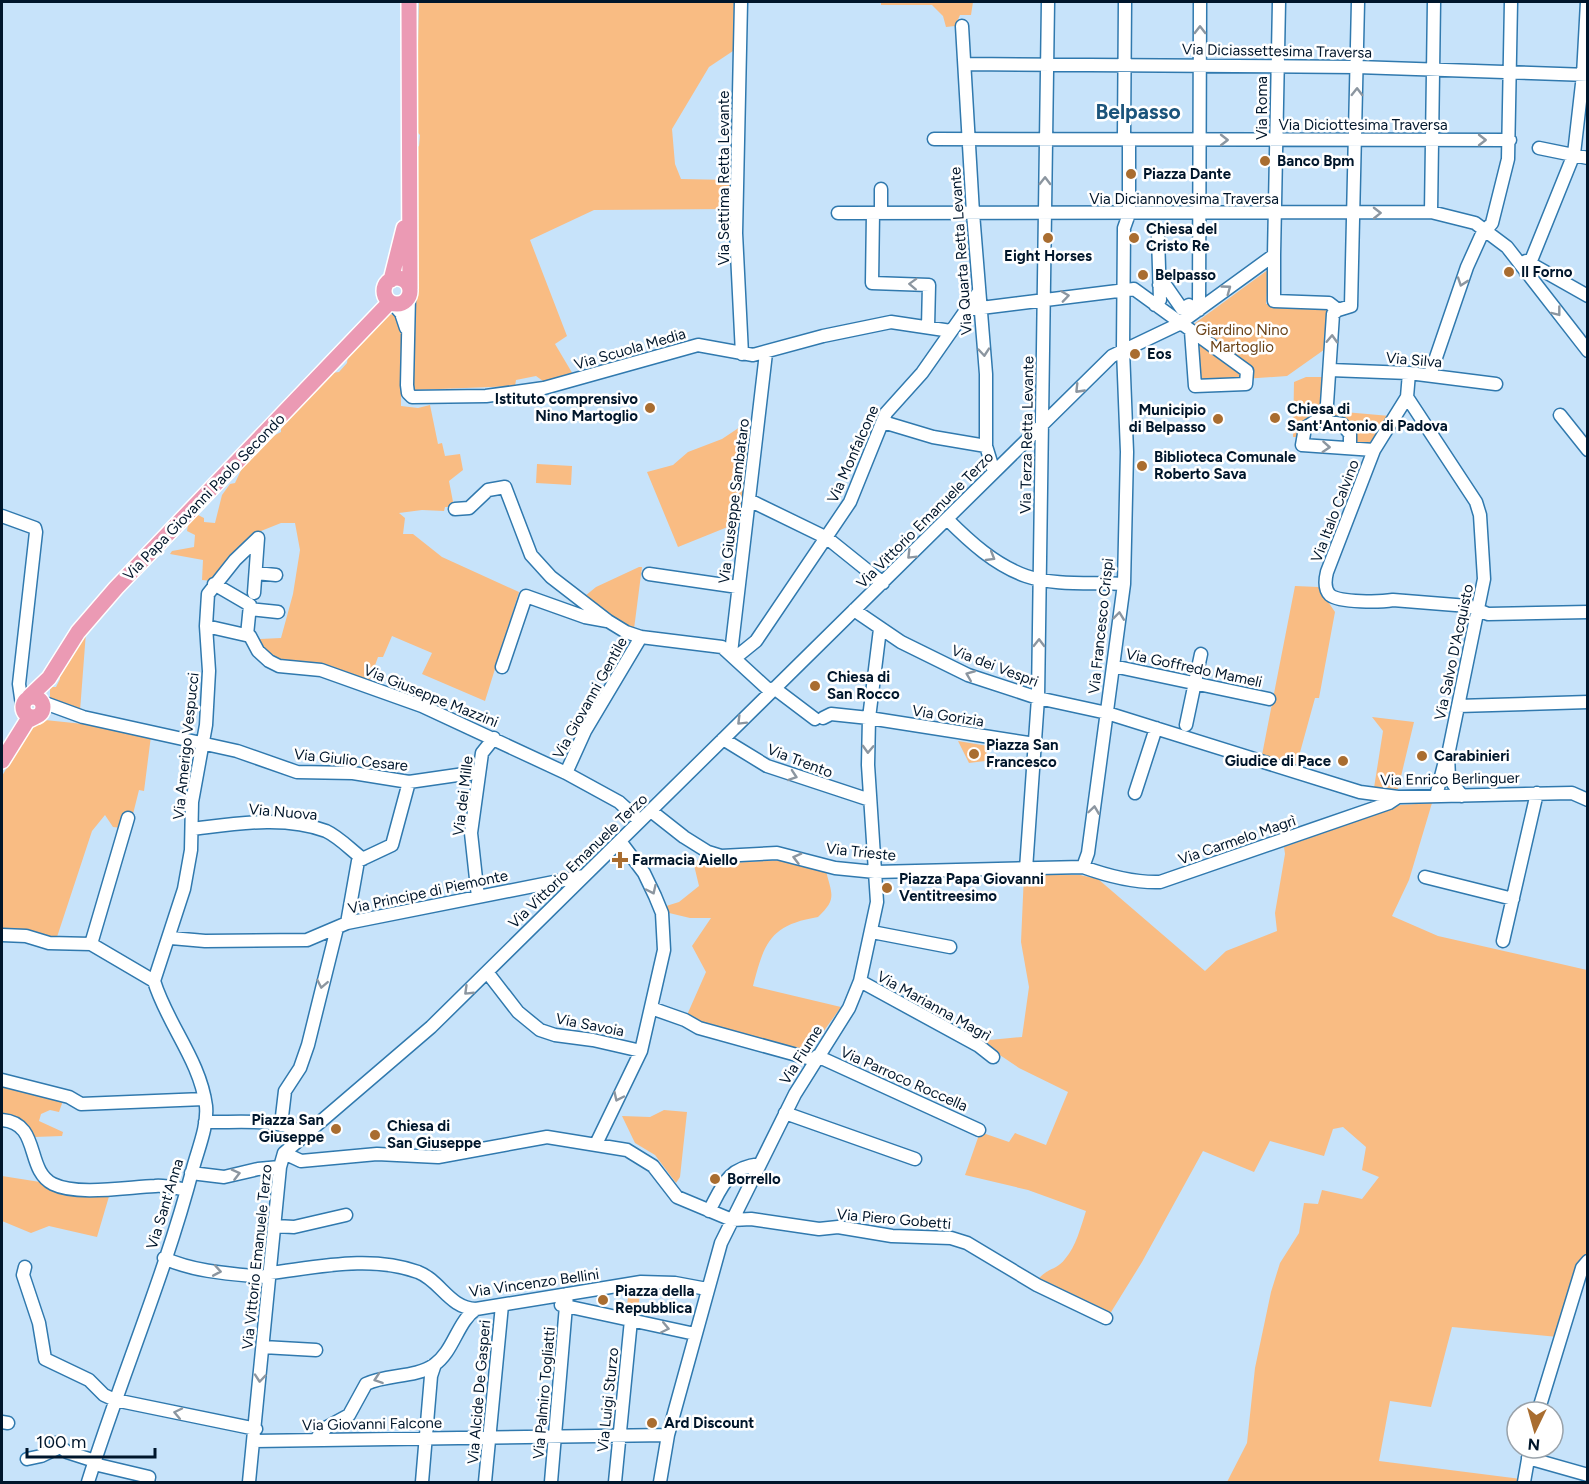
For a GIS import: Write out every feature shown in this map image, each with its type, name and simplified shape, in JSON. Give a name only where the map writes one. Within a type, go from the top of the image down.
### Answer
[{"type":"main road","points":[[409,2],[409,292],[404,302],[389,295],[401,276],[405,278],[409,292]]},
{"type":"main road","name":"Via Papa Giovanni Paolo Secondo","points":[[5,755],[27,721],[32,704],[78,632],[368,323],[389,295],[404,229],[408,193]]},
{"type":"street","name":"Via Settima Retta Levante","points":[[741,2],[736,233],[742,354]]},
{"type":"street","name":"Via Terza Retta Levante","points":[[1026,869],[1038,698],[1048,2]]},
{"type":"street","name":"Via Francesco Crispi","points":[[1083,867],[1088,853],[1124,584],[1127,452],[1123,350],[1124,228],[1129,214],[1124,139],[1125,2]]},
{"type":"street","points":[[1159,285],[1166,286],[1182,309],[1195,304],[1200,2]]},
{"type":"street","name":"Via Roma","points":[[1279,2],[1274,301],[1329,303],[1338,310]]},
{"type":"street","points":[[1326,419],[1334,314],[1338,310],[1351,306],[1355,213],[1358,2]]},
{"type":"street","points":[[1431,212],[1434,2]]},
{"type":"street","points":[[1430,375],[1467,267],[1492,223],[1504,176],[1510,140],[1511,2]]},
{"type":"street","points":[[1587,2],[1585,75],[1574,154],[1529,269],[1587,296]]},
{"type":"street","name":"Via Quarta Retta Levante","points":[[963,26],[978,293],[986,374],[986,446],[994,472]]},
{"type":"street","name":"Via Diciassettesima Traversa","points":[[965,64],[1200,64],[1585,75]]},
{"type":"street","points":[[934,140],[1124,139]]},
{"type":"street","name":"Via Diciottesima Traversa","points":[[1124,139],[1144,141],[1510,140]]},
{"type":"street","points":[[1539,147],[1587,158]]},
{"type":"street","points":[[881,189],[872,283],[929,285],[928,327]]},
{"type":"street","name":"Via Diciannovesima Traversa","points":[[837,213],[1431,212],[1455,216],[1487,230],[1529,269],[1587,351]]},
{"type":"street","points":[[1155,305],[1160,300],[1158,236]]},
{"type":"street","name":"Via Vittorio Emanuele Terzo","points":[[249,1482],[280,1167],[284,1153],[431,1027],[1112,356],[1179,324],[1195,304],[1275,255]]},
{"type":"street","points":[[965,310],[1134,288],[1179,324],[1191,331],[1247,371],[1246,384],[1196,387],[1191,331]]},
{"type":"street","points":[[408,336],[409,292]]},
{"type":"street","name":"Via Monfalcone","points":[[733,655],[756,640],[827,538],[855,492],[891,405],[922,373],[978,293]]},
{"type":"street","points":[[389,295],[405,320],[408,336]]},
{"type":"street","name":"Via Scuola Media","points":[[408,336],[407,385],[408,393],[412,397],[486,396],[534,390],[698,345],[742,354],[766,353],[823,336],[900,321],[951,332]]},
{"type":"street","name":"Via Giuseppe Sambataro","points":[[733,655],[738,587],[766,353]]},
{"type":"street","name":"Via Silva","points":[[1330,370],[1409,373],[1496,384]]},
{"type":"street","name":"Via Italo Calvino","points":[[1409,373],[1407,397],[1374,450],[1327,572],[1326,588],[1330,595],[1360,601],[1393,600],[1468,606],[1478,611]]},
{"type":"street","name":"Via Salvo D'Acquisto","points":[[1407,397],[1476,502],[1480,515],[1484,579],[1448,755],[1436,796]]},
{"type":"street","points":[[1560,415],[1587,450]]},
{"type":"street","points":[[1350,448],[1346,428],[1326,419],[1317,420],[1305,428],[1302,445],[1374,450]]},
{"type":"street","points":[[883,422],[933,437],[986,446]]},
{"type":"street","points":[[455,509],[469,508],[488,490],[505,487],[531,555],[551,577],[608,621],[626,632],[641,637],[722,647],[733,655]]},
{"type":"street","points":[[749,500],[827,538],[883,583]]},
{"type":"street","points":[[2,516],[35,528],[19,684],[32,704]]},
{"type":"street","points":[[946,519],[980,550],[1026,576],[1124,584]]},
{"type":"street","name":"Via Amerigo Vespucci","points":[[171,938],[184,890],[192,829],[192,802],[206,725],[209,671],[206,626],[208,594],[214,584],[258,538],[256,573]]},
{"type":"street","points":[[254,593],[256,573],[276,575]]},
{"type":"street","points":[[649,574],[738,587]]},
{"type":"street","points":[[206,626],[247,635],[250,605],[214,584]]},
{"type":"street","points":[[502,667],[526,596],[585,617],[608,621]]},
{"type":"street","points":[[250,609],[278,612]]},
{"type":"street","name":"Via dei Vespri","points":[[854,610],[901,642],[968,675],[1038,698],[1107,713]]},
{"type":"street","points":[[1478,611],[1488,614],[1587,612]]},
{"type":"street","name":"Via Fiume","points":[[660,1482],[668,1435],[721,1243],[785,1113],[815,1058],[849,1008],[860,981],[877,902],[870,800],[869,718],[880,628]]},
{"type":"street","name":"Via Giuseppe Mazzini","points":[[247,635],[254,640],[262,656],[279,666],[321,670],[422,706],[566,772],[619,802],[640,821]]},
{"type":"street","name":"Via Giovanni Gentile","points":[[566,772],[585,731],[641,637]]},
{"type":"street","points":[[1186,725],[1201,654]]},
{"type":"street","name":"Via Gorizia","points":[[733,655],[740,666],[819,719],[831,714],[869,718],[1035,744]]},
{"type":"street","name":"Via Goffredo Mameli","points":[[1113,666],[1269,699]]},
{"type":"street","points":[[1458,706],[1587,702]]},
{"type":"street","name":"Via Giulio Cesare","points":[[32,704],[202,743],[297,772],[353,773],[409,782],[478,772]]},
{"type":"street","name":"Via Enrico Berlinguer","points":[[1107,713],[1360,792],[1398,797],[1572,793],[1587,800]]},
{"type":"street","points":[[1135,793],[1156,728]]},
{"type":"street","name":"Via dei Mille","points":[[478,897],[471,833],[482,753],[494,738]]},
{"type":"street","name":"Via Trento","points":[[723,739],[767,766],[870,800]]},
{"type":"street","points":[[1448,755],[1449,778],[1462,796]]},
{"type":"street","points":[[281,1125],[285,1091],[300,1068],[308,1045],[358,861],[392,845],[409,782]]},
{"type":"street","points":[[1503,941],[1538,792]]},
{"type":"street","name":"Via Carmelo Magrì","points":[[1083,867],[1131,881],[1160,882],[1398,797]]},
{"type":"street","name":"Via Trieste","points":[[651,811],[684,837],[708,852],[721,856],[777,854],[835,868],[876,872],[1083,867]]},
{"type":"street","points":[[91,944],[128,818]]},
{"type":"street","name":"Via Nuova","points":[[192,829],[246,822],[308,826],[327,832],[363,859]]},
{"type":"street","points":[[596,1144],[640,1051],[664,950],[662,913],[644,873],[620,841]]},
{"type":"street","name":"Via Principe di Piemonte","points":[[171,938],[205,941],[307,939],[342,926],[584,876]]},
{"type":"street","points":[[1425,878],[1513,899]]},
{"type":"street","points":[[872,932],[950,948]]},
{"type":"street","points":[[2,934],[26,936],[49,943],[91,944],[154,981],[165,946],[171,938]]},
{"type":"street","name":"Via Savoia","points":[[487,972],[518,1012],[540,1030],[555,1035],[593,1040],[640,1051]]},
{"type":"street","name":"Via Sant'Anna","points":[[88,1482],[187,1190],[205,1122],[204,1099],[183,1038],[154,981]]},
{"type":"street","name":"Via Marianna Magrì","points":[[860,981],[979,1046],[993,1057]]},
{"type":"street","name":"Via Parroco Roccella","points":[[651,1008],[686,1020],[699,1028],[815,1058],[979,1130]]},
{"type":"street","points":[[2,1080],[69,1097],[81,1104],[204,1099]]},
{"type":"street","points":[[785,1113],[915,1159]]},
{"type":"street","points":[[2,1120],[13,1122],[25,1131],[31,1140],[41,1173],[53,1184],[106,1190],[157,1185],[187,1190]]},
{"type":"street","points":[[205,1122],[281,1125],[295,1128],[305,1134]]},
{"type":"street","points":[[284,1153],[301,1161],[377,1154],[438,1157],[547,1137],[596,1144],[635,1153],[652,1166],[677,1197],[732,1220]]},
{"type":"street","points":[[709,1210],[727,1176],[750,1165],[760,1164]]},
{"type":"street","points":[[191,1173],[225,1177],[258,1169],[280,1167]]},
{"type":"street","points":[[274,1226],[294,1227],[345,1215]]},
{"type":"street","name":"Via Piero Gobetti","points":[[732,1220],[751,1219],[819,1229],[838,1227],[892,1236],[951,1238],[967,1243],[1036,1285],[1106,1318]]},
{"type":"street","name":"Via Vincenzo Bellini","points":[[164,1258],[175,1263],[220,1272],[264,1277],[270,1273],[370,1263],[419,1272],[458,1305],[476,1309],[541,1298],[567,1300],[640,1282],[675,1283],[707,1289]]},
{"type":"street","points":[[1542,1400],[1582,1268],[1587,1261]]},
{"type":"street","points":[[25,1267],[23,1275],[39,1323],[45,1359],[81,1375],[104,1395],[115,1400]]},
{"type":"street","points":[[567,1300],[631,1320],[695,1334]]},
{"type":"street","name":"Via Palmiro Togliatti","points":[[551,1482],[567,1300]]},
{"type":"street","name":"Via Alcide De Gasperi","points":[[486,1482],[502,1305]]},
{"type":"street","points":[[422,1482],[431,1376],[435,1365],[457,1337],[467,1315],[476,1309]]},
{"type":"street","name":"Via Luigi Sturzo","points":[[615,1482],[631,1320]]},
{"type":"street","points":[[263,1347],[316,1350]]},
{"type":"street","points":[[315,1440],[327,1427],[349,1415],[366,1384],[435,1365]]},
{"type":"street","name":"Via Giovanni Falcone","points":[[115,1400],[255,1435],[315,1440],[555,1437]]},
{"type":"street","points":[[555,1437],[668,1435]]},
{"type":"street","points":[[27,1459],[40,1456],[58,1444],[67,1452],[149,1478],[148,1482]]},
{"type":"street","points":[[1524,1482],[1528,1460]]},
{"type":"street","points":[[1547,1460],[1587,1475]]},
{"type":"green space","points":[[419,2],[734,2],[733,51],[709,67],[672,129],[675,164],[681,179],[730,180],[729,209],[594,210],[530,240],[567,336],[555,344],[574,376],[543,381],[536,376],[516,380],[515,386],[413,390],[413,283],[417,279],[415,148],[419,146],[420,135],[416,131]]},
{"type":"green space","points":[[881,2],[973,2],[971,15],[960,15],[955,26],[946,27],[943,16],[932,5],[881,5]]},
{"type":"green space","name":"Giardino Nino Martoglio","points":[[1269,269],[1266,304],[1324,306],[1330,311],[1328,347],[1287,376],[1200,382],[1194,324]]},
{"type":"green space","points":[[389,314],[395,315],[401,326],[401,406],[418,408],[430,405],[438,444],[442,443],[445,456],[460,454],[463,470],[449,481],[454,507],[445,507],[444,511],[422,510],[399,513],[405,518],[403,534],[413,534],[442,557],[519,592],[485,701],[422,674],[432,653],[392,636],[383,657],[378,657],[369,682],[279,663],[259,647],[260,639],[281,638],[293,594],[300,550],[295,523],[281,523],[256,533],[212,581],[202,580],[203,560],[170,554],[172,551],[194,547],[195,535],[187,531],[188,525],[198,515],[204,518],[204,522],[215,523],[222,495],[230,484],[235,483],[242,468],[269,438],[281,432],[281,426],[331,373],[339,372],[347,363],[348,355]]},
{"type":"green space","points":[[1306,377],[1323,377],[1321,416],[1299,437],[1293,437],[1294,382]]},
{"type":"green space","points":[[1333,411],[1390,416],[1371,444],[1358,444],[1334,416]]},
{"type":"green space","points":[[740,427],[752,431],[740,522],[678,547],[647,472],[673,465],[688,452],[722,439]]},
{"type":"green space","points":[[537,464],[572,466],[571,485],[536,483]]},
{"type":"green space","points":[[642,567],[634,629],[616,620],[585,596],[596,587]]},
{"type":"green space","points":[[1295,586],[1318,587],[1335,612],[1319,698],[1315,698],[1296,767],[1262,755]]},
{"type":"green space","points":[[86,632],[80,711],[50,699],[50,687],[56,687],[60,679],[59,673]]},
{"type":"green space","points":[[1372,717],[1414,722],[1398,789],[1374,788],[1383,731]]},
{"type":"green space","points":[[45,720],[93,725],[151,736],[144,791],[139,790],[133,814],[127,812],[122,828],[113,827],[105,815],[92,831],[56,940],[2,930],[2,776],[31,727]]},
{"type":"green space","points":[[958,741],[988,746],[985,761],[969,763]]},
{"type":"green space","points":[[1432,803],[1409,880],[1392,916],[1438,936],[1587,970],[1587,1256],[1558,1337],[1452,1327],[1431,1407],[1390,1401],[1379,1461],[1521,1479],[1521,1482],[1227,1482],[1247,1443],[1255,1368],[1271,1292],[1280,1263],[1299,1233],[1304,1203],[1318,1204],[1322,1190],[1362,1199],[1379,1177],[1362,1170],[1366,1147],[1343,1127],[1333,1129],[1324,1156],[1270,1141],[1254,1172],[1203,1151],[1142,1262],[1108,1317],[1036,1282],[1062,1263],[1069,1254],[1086,1211],[1028,1190],[965,1175],[980,1132],[1009,1142],[1015,1133],[1046,1145],[1068,1092],[1019,1068],[979,1041],[1022,1037],[1029,987],[1021,942],[1024,874],[1080,875],[1098,879],[1205,971],[1226,951],[1277,931],[1275,913],[1285,854],[1284,847],[1400,805]]},
{"type":"green space","points":[[701,856],[730,863],[782,860],[826,871],[831,891],[828,906],[818,917],[789,925],[772,938],[761,958],[753,986],[841,1007],[808,1053],[697,1023],[687,1015],[706,972],[692,946],[711,918],[690,918],[665,912],[663,907],[679,902],[699,886],[694,865]]},
{"type":"green space","points":[[2,1084],[64,1098],[59,1112],[50,1110],[41,1114],[39,1121],[63,1132],[62,1136],[34,1137],[29,1129],[2,1116]]},
{"type":"green space","points":[[664,1110],[687,1112],[680,1177],[676,1183],[655,1155],[635,1143],[622,1116],[650,1117]]},
{"type":"green space","points":[[2,1176],[110,1193],[97,1237],[49,1226],[31,1233],[2,1221]]},
{"type":"green space","points":[[640,1289],[638,1315],[626,1313],[629,1290]]},
{"type":"place","name":"Banco Bpm","points":[[1265,161]]},
{"type":"place","name":"Piazza Dante","points":[[1131,174]]},
{"type":"place","name":"Eight Horses","points":[[1048,238]]},
{"type":"place","name":"Chiesa del Cristo Re","points":[[1134,238]]},
{"type":"place","name":"Il Forno","points":[[1509,272]]},
{"type":"place","name":"Belpasso","points":[[1143,275]]},
{"type":"place","name":"Eos","points":[[1135,354]]},
{"type":"place","name":"Istituto comprensivo Nino Martoglio","points":[[650,408]]},
{"type":"place","name":"Chiesa di Sant'Antonio di Padova","points":[[1275,418]]},
{"type":"place","name":"Municipio di Belpasso","points":[[1218,419]]},
{"type":"place","name":"Biblioteca Comunale Roberto Sava","points":[[1142,466]]},
{"type":"place","name":"Chiesa di San Rocco","points":[[815,686]]},
{"type":"place","name":"Piazza San Francesco","points":[[974,754]]},
{"type":"place","name":"Carabinieri","points":[[1422,756]]},
{"type":"place","name":"Giudice di Pace","points":[[1343,761]]},
{"type":"place","name":"Farmacia Aiello","points":[[620,860]]},
{"type":"place","name":"Piazza Papa Giovanni Ventitreesimo","points":[[887,888]]},
{"type":"place","name":"Piazza San Giuseppe","points":[[336,1129]]},
{"type":"place","name":"Chiesa di San Giuseppe","points":[[375,1135]]},
{"type":"place","name":"Borrello","points":[[715,1179]]},
{"type":"place","name":"Piazza della Repubblica","points":[[603,1300]]},
{"type":"place","name":"Ard Discount","points":[[652,1423]]},
{"type":"district","name":"Belpasso","points":[[1138,112]]}]
